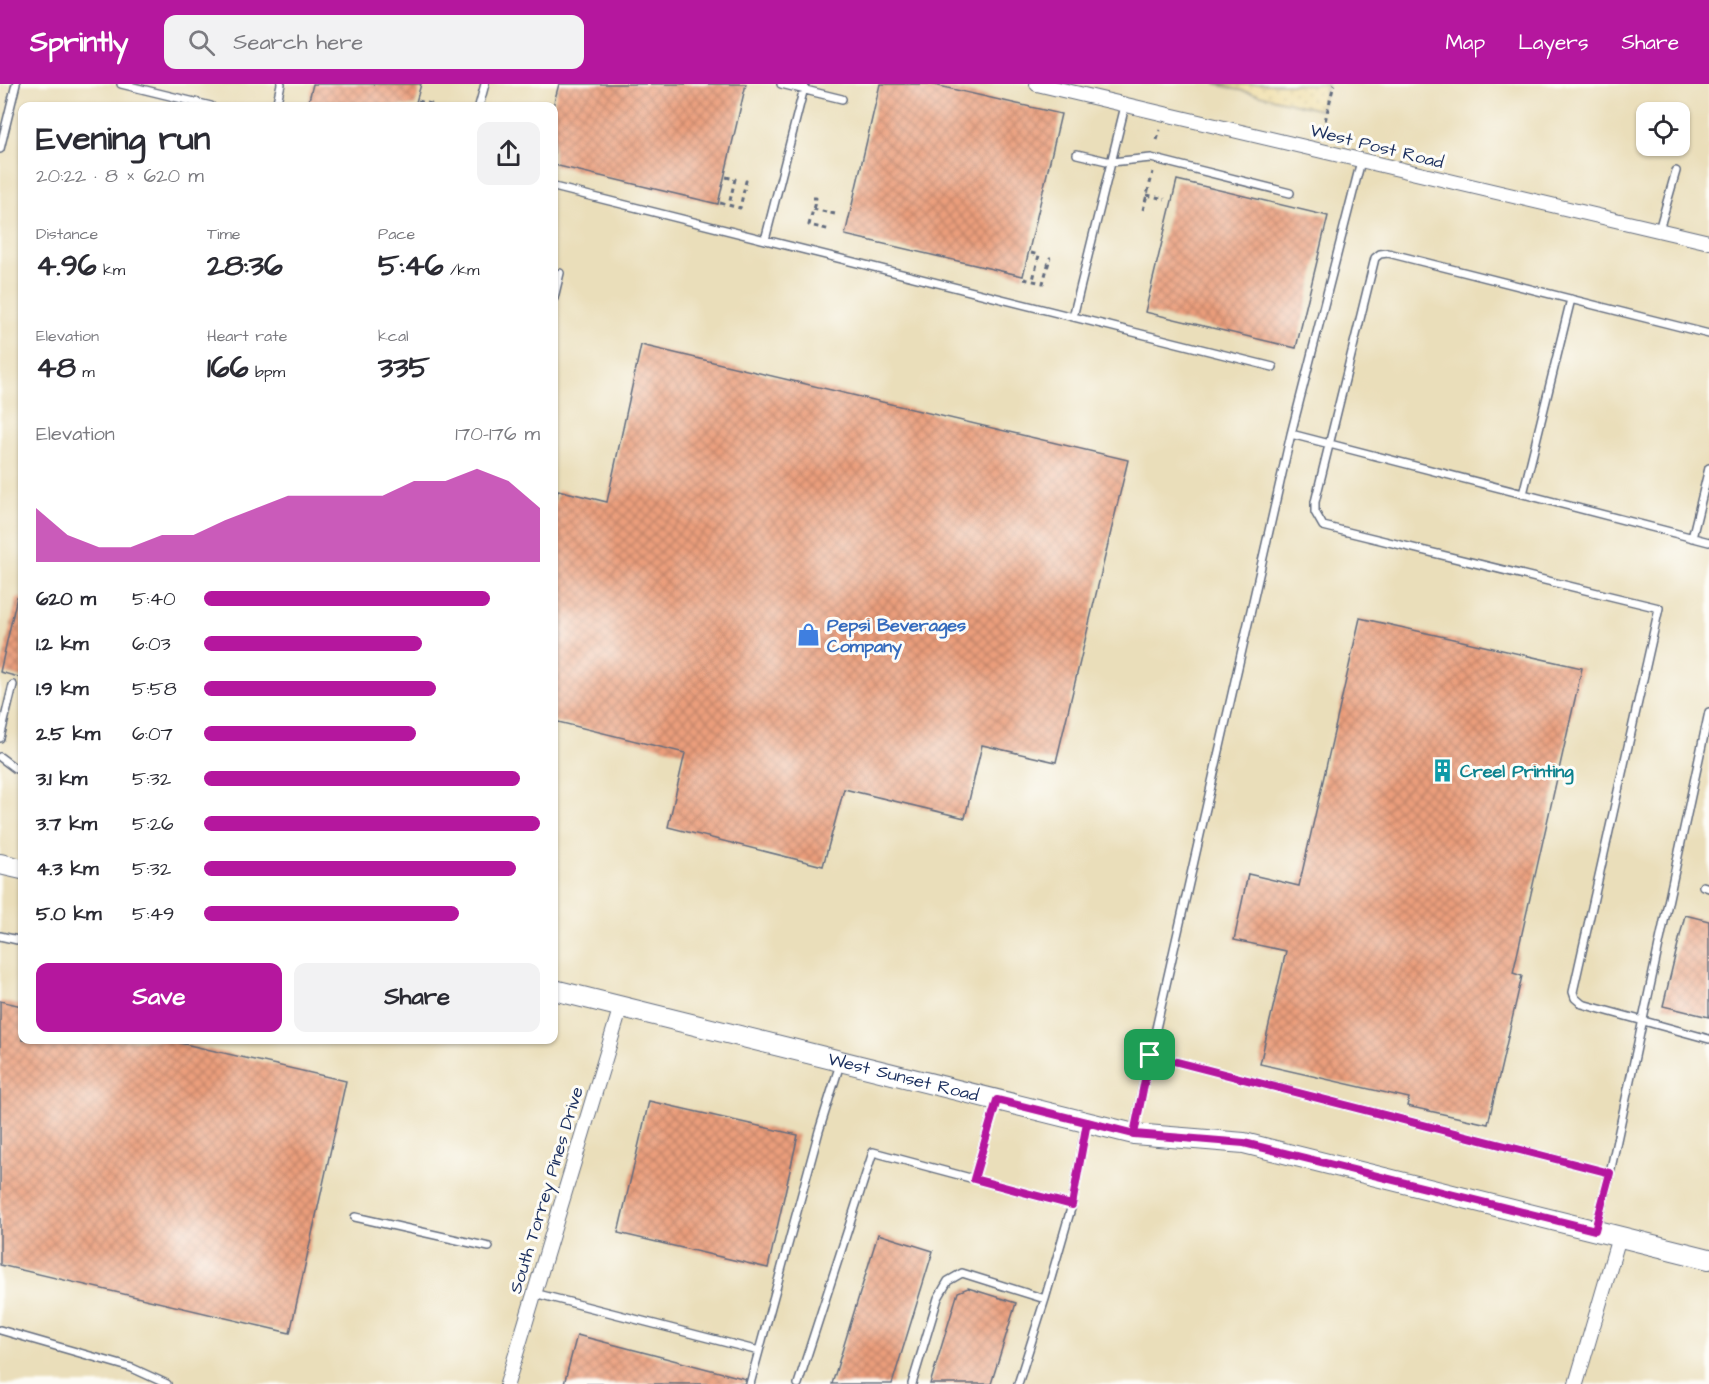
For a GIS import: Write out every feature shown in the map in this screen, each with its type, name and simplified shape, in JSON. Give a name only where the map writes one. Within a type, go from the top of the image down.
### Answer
[{"type":"main road","points":[[0,864],[18,868]]},
{"type":"main road","name":"West Sunset Road","points":[[558,991],[1134,1134],[1244,1143],[1709,1259]]},
{"type":"street","name":"West Post Road","points":[[1037,84],[1709,242]]},
{"type":"street","name":"South Torrey Pines Drive","points":[[507,1384],[621,1006]]},
{"type":"street","points":[[1576,1384],[1619,1237]]},
{"type":"lane","points":[[0,149],[16,84]]},
{"type":"lane","points":[[121,84],[195,102]]},
{"type":"lane","points":[[277,102],[281,84]]},
{"type":"lane","points":[[480,102],[485,84]]},
{"type":"lane","points":[[781,84],[804,87],[842,99]]},
{"type":"lane","points":[[765,240],[804,87]]},
{"type":"lane","points":[[1073,317],[1125,106]]},
{"type":"lane","points":[[1077,154],[1111,162],[1151,158],[1290,193]]},
{"type":"lane","points":[[1134,1134],[1291,434],[1361,161]]},
{"type":"lane","points":[[1659,230],[1676,171]]},
{"type":"lane","points":[[558,188],[1273,367]]},
{"type":"lane","points":[[1709,334],[1388,254],[1380,254],[1375,258],[1315,502],[1315,512],[1323,526],[1659,608],[1573,992],[1575,998],[1582,1004],[1709,1039]]},
{"type":"lane","points":[[558,281],[560,273]]},
{"type":"lane","points":[[1523,494],[1571,299]]},
{"type":"lane","points":[[1291,434],[1709,542]]},
{"type":"lane","points":[[1692,537],[1709,468]]},
{"type":"lane","points":[[0,738],[13,685]]},
{"type":"lane","points":[[1595,1230],[1610,1173],[1709,712]]},
{"type":"lane","points":[[0,757],[18,769]]},
{"type":"lane","points":[[0,936],[18,940]]},
{"type":"lane","points":[[1150,1055],[1610,1173]]},
{"type":"lane","points":[[750,1384],[819,1131],[841,1061]]},
{"type":"lane","points":[[974,1179],[997,1100]]},
{"type":"lane","points":[[1018,1384],[1072,1205],[1087,1122]]},
{"type":"lane","points":[[798,1384],[873,1152],[1072,1205]]},
{"type":"lane","points":[[355,1216],[489,1247]]},
{"type":"lane","points":[[912,1384],[938,1298],[948,1281],[962,1273],[1045,1299]]},
{"type":"lane","points":[[534,1293],[759,1351]]},
{"type":"lane","points":[[0,1330],[132,1368],[167,1384]]},
{"type":"path","points":[[1318,150],[1334,84]]},
{"type":"path","points":[[418,101],[422,102]]},
{"type":"path","points":[[1157,140],[1160,130]]},
{"type":"path","points":[[1143,210],[1153,172]]},
{"type":"path","points":[[726,177],[735,179],[729,205]]},
{"type":"path","points":[[720,203],[740,208],[746,181],[749,182]]},
{"type":"path","points":[[1147,195],[1165,200]]},
{"type":"path","points":[[813,198],[816,198],[809,225],[831,230]]},
{"type":"path","points":[[813,209],[835,214]]},
{"type":"path","points":[[1030,253],[1039,255],[1033,280]]},
{"type":"path","points":[[1024,279],[1043,283],[1051,258]]},
{"type":"sand","points":[[1215,84],[1327,84],[1320,110]]},
{"type":"building","points":[[313,84],[421,84],[416,102],[308,102]]},
{"type":"building","points":[[559,84],[746,84],[718,204],[558,166],[558,102],[554,102]]},
{"type":"building","points":[[880,84],[930,84],[1061,114],[1023,276],[845,235]]},
{"type":"building","points":[[1177,180],[1328,216],[1296,348],[1145,312]]},
{"type":"building","points":[[641,345],[1128,460],[1056,762],[982,745],[965,818],[844,789],[823,866],[668,827],[685,753],[558,722],[558,490],[607,502]]},
{"type":"building","points":[[17,597],[18,597],[18,677],[0,672]]},
{"type":"building","name":"Creel Printing","points":[[1360,618],[1582,668],[1513,973],[1522,976],[1488,1124],[1407,1106],[1409,1098],[1260,1064],[1286,951],[1234,940],[1248,874],[1299,886]]},
{"type":"building","points":[[1685,915],[1709,921],[1709,1017],[1663,1006]]},
{"type":"building","points":[[0,1001],[18,1005],[18,1044],[184,1044],[346,1081],[290,1333],[0,1265]]},
{"type":"building","points":[[649,1101],[798,1135],[768,1268],[618,1233]]},
{"type":"building","points":[[878,1234],[933,1251],[892,1384],[832,1384]]},
{"type":"building","points":[[968,1288],[1016,1303],[991,1384],[930,1384],[958,1292]]},
{"type":"building","points":[[577,1335],[746,1379],[744,1384],[564,1384]]},
{"type":"place","name":"Pepsi Beverages Company","points":[[809,635]]},
{"type":"place","name":"Creel Printing","points":[[1442,771]]},
{"type":"route","points":[[1150,1055],[1134,1134],[997,1100],[974,1179],[1072,1205],[1087,1122],[1134,1134],[1244,1143],[1595,1230],[1610,1173],[1150,1055]]}]
